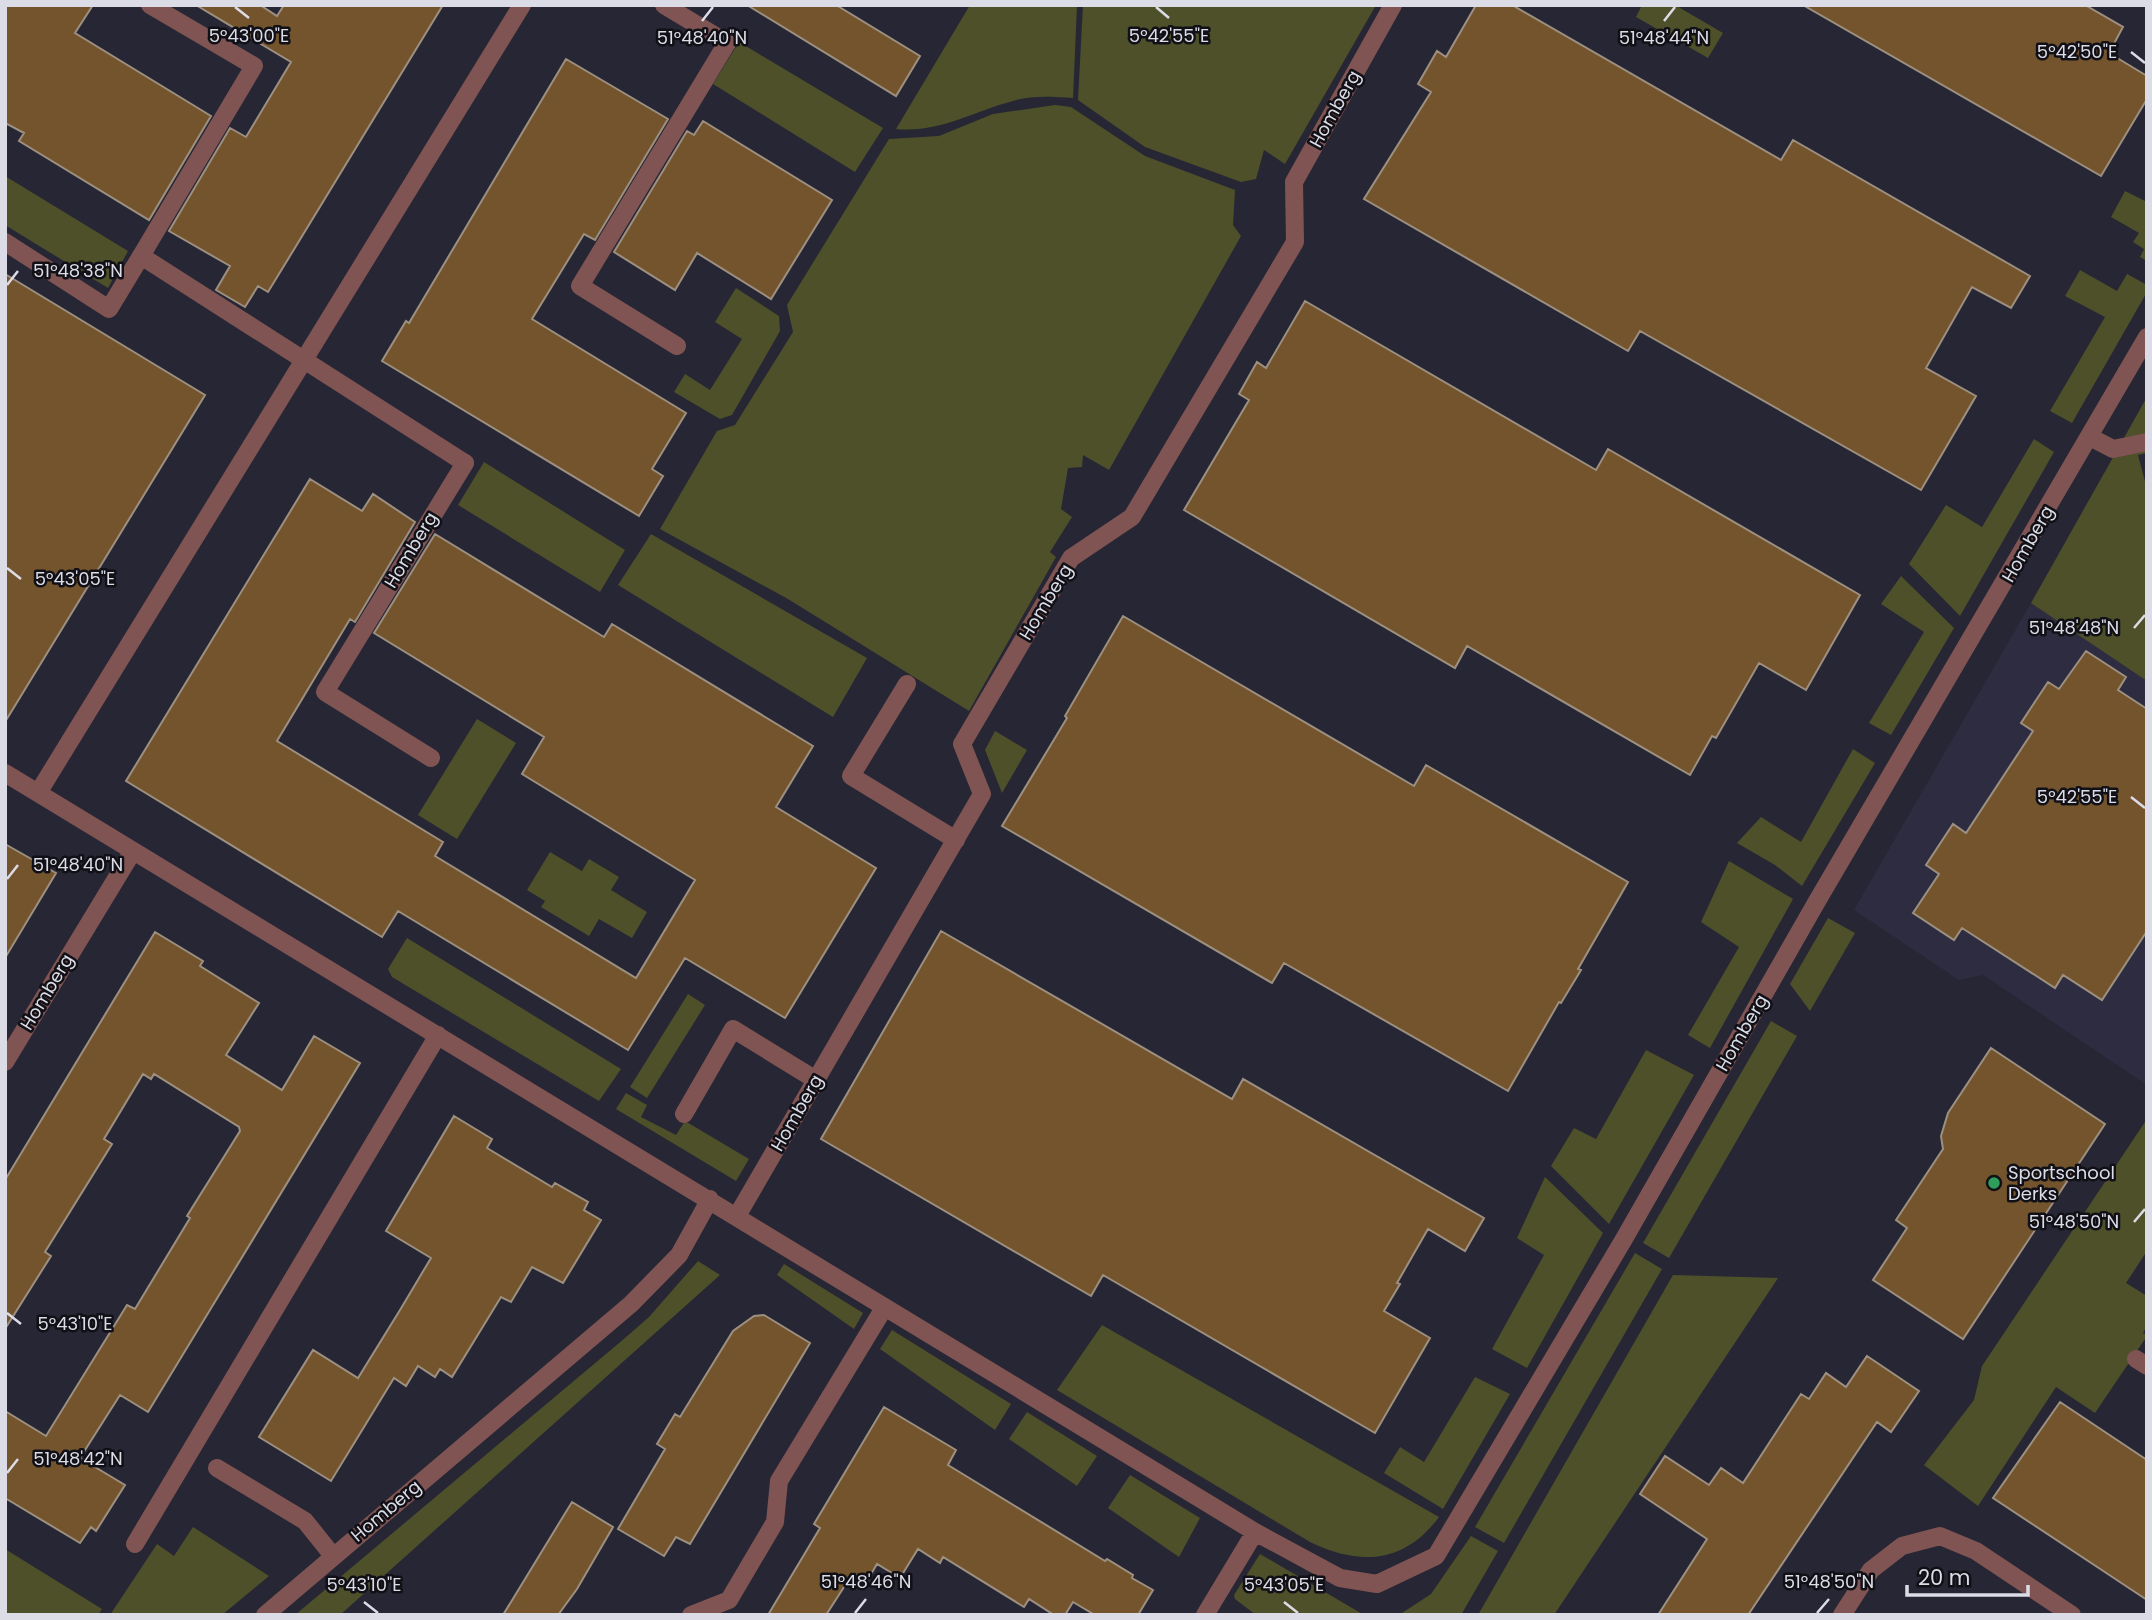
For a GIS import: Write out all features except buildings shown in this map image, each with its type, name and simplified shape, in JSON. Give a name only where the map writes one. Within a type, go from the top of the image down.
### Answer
[{"type":"street","points":[[5,242],[109,309],[254,66],[150,5]]},
{"type":"street","points":[[38,793],[522,5]]},
{"type":"street","points":[[664,5],[727,43],[580,286],[677,346]]},
{"type":"street","name":"Homberg","points":[[737,1216],[982,794],[962,744],[1071,558],[1132,517],[1295,242],[1294,182],[1393,5]]},
{"type":"street","name":"Homberg","points":[[141,256],[464,463],[324,692],[431,758]]},
{"type":"street","name":"Homberg","points":[[5,773],[1255,1532],[1340,1578],[1377,1584],[1436,1556],[1624,1239],[1816,903],[2147,337]]},
{"type":"street","points":[[2090,437],[2113,449],[2147,442]]},
{"type":"street","points":[[907,684],[851,776],[956,840]]},
{"type":"street","name":"Homberg","points":[[5,1062],[132,851]]},
{"type":"street","points":[[684,1114],[733,1029],[816,1080]]},
{"type":"street","points":[[135,1544],[438,1035]]},
{"type":"street","name":"Homberg","points":[[265,1615],[631,1304],[679,1255],[710,1199]]},
{"type":"street","points":[[691,1615],[729,1600],[775,1522],[779,1481],[884,1308]]},
{"type":"street","points":[[217,1468],[305,1521],[333,1556]]},
{"type":"street","points":[[1205,1615],[1255,1532]]},
{"type":"street","points":[[1842,1615],[1871,1570],[1902,1546],[1940,1536],[1976,1551],[2072,1615]]},
{"type":"shaded area","points":[[2031,603],[2147,679],[2147,1085],[1983,975],[1959,980],[1854,910]]},
{"type":"green space","points":[[970,5],[1077,5],[1073,98],[1020,99],[941,125],[896,129]]},
{"type":"green space","points":[[1083,5],[1376,5],[1285,164],[1264,150],[1256,179],[1241,182],[1145,147],[1078,100]]},
{"type":"green space","points":[[1642,5],[1675,5],[1723,33],[1708,58],[1636,17]]},
{"type":"green space","points":[[739,42],[883,128],[855,172],[713,84]]},
{"type":"green space","points":[[1055,105],[1071,107],[1145,156],[1235,190],[1233,225],[1241,236],[1109,470],[1083,455],[1082,467],[1068,468],[1061,509],[1072,517],[1050,552],[1056,557],[969,711],[788,599],[660,529],[717,431],[735,425],[793,332],[787,305],[889,139],[939,136],[993,114]]},
{"type":"green space","points":[[5,176],[128,251],[108,288],[5,225]]},
{"type":"green space","points":[[2125,191],[2147,202],[2147,261],[2140,257],[2144,249],[2133,242],[2139,233],[2111,217]]},
{"type":"green space","points":[[2080,270],[2117,291],[2127,274],[2147,285],[2147,292],[2072,423],[2050,411],[2105,317],[2065,296]]},
{"type":"green space","points":[[736,288],[779,316],[780,331],[732,415],[720,419],[674,392],[685,374],[710,390],[742,339],[715,322]]},
{"type":"green space","points":[[2147,397],[2147,453],[2138,455],[2147,489],[2147,681],[2031,603]]},
{"type":"green space","points":[[2034,439],[2054,452],[1960,616],[1909,564],[1946,505],[1982,527]]},
{"type":"green space","points":[[484,462],[625,550],[600,592],[458,505]]},
{"type":"green space","points":[[651,534],[867,658],[833,717],[618,585]]},
{"type":"green space","points":[[1901,576],[1954,628],[1891,735],[1869,723],[1924,632],[1881,604]]},
{"type":"green space","points":[[477,719],[516,743],[457,839],[418,815]]},
{"type":"green space","points":[[995,731],[1027,750],[1002,793],[985,750]]},
{"type":"green space","points":[[1853,749],[1875,763],[1802,886],[1775,865],[1737,843],[1761,817],[1801,842]]},
{"type":"green space","points":[[550,852],[582,871],[589,859],[619,877],[611,890],[647,912],[632,938],[599,919],[589,936],[541,907],[545,901],[527,890]]},
{"type":"green space","points":[[1729,861],[1793,899],[1710,1048],[1688,1035],[1739,947],[1701,922]]},
{"type":"green space","points":[[1828,918],[1855,933],[1810,1011],[1790,984]]},
{"type":"green space","points":[[407,938],[621,1069],[599,1101],[392,977],[388,969]]},
{"type":"green space","points":[[688,994],[705,1005],[647,1098],[630,1087]]},
{"type":"green space","points":[[1771,1021],[1797,1036],[1669,1258],[1643,1243]]},
{"type":"green space","points":[[1646,1050],[1694,1075],[1609,1224],[1551,1166],[1574,1128],[1596,1139]]},
{"type":"green space","points":[[626,1093],[647,1105],[641,1117],[676,1135],[685,1121],[749,1159],[736,1181],[616,1109]]},
{"type":"green space","points":[[2147,1119],[2147,1251],[2126,1283],[2147,1296],[2147,1326],[2143,1333],[2147,1336],[2095,1413],[2056,1387],[1978,1506],[1924,1465],[1974,1400],[1982,1366]]},
{"type":"green space","points":[[1545,1177],[1603,1233],[1527,1368],[1492,1349],[1544,1255],[1517,1238]]},
{"type":"green space","points":[[1635,1253],[1662,1269],[1504,1543],[1475,1527]]},
{"type":"green space","points":[[698,1261],[720,1275],[340,1615],[295,1615],[649,1317]]},
{"type":"green space","points":[[784,1264],[863,1313],[854,1329],[777,1275]]},
{"type":"green space","points":[[1673,1275],[1778,1278],[1554,1615],[1478,1615]]},
{"type":"green space","points":[[1102,1325],[1439,1517],[1411,1544],[1380,1556],[1346,1555],[1310,1542],[1057,1390]]},
{"type":"green space","points":[[892,1330],[1011,1404],[995,1430],[880,1349]]},
{"type":"green space","points":[[1475,1377],[1510,1394],[1443,1509],[1384,1473],[1400,1447],[1424,1462]]},
{"type":"green space","points":[[1027,1412],[1097,1456],[1077,1486],[1009,1439]]},
{"type":"green space","points":[[1130,1475],[1200,1518],[1179,1557],[1108,1508]]},
{"type":"green space","points":[[193,1527],[269,1576],[222,1615],[110,1615],[157,1544],[174,1556]]},
{"type":"green space","points":[[1471,1536],[1498,1551],[1461,1615],[1399,1615],[1431,1594]]},
{"type":"green space","points":[[5,1549],[102,1609],[98,1615],[10,1615],[5,1611]]},
{"type":"green space","points":[[1260,1554],[1364,1615],[1256,1615],[1235,1599],[1234,1595]]},
{"type":"place","name":"Sportschool Derks","points":[[1994,1183]]}]
